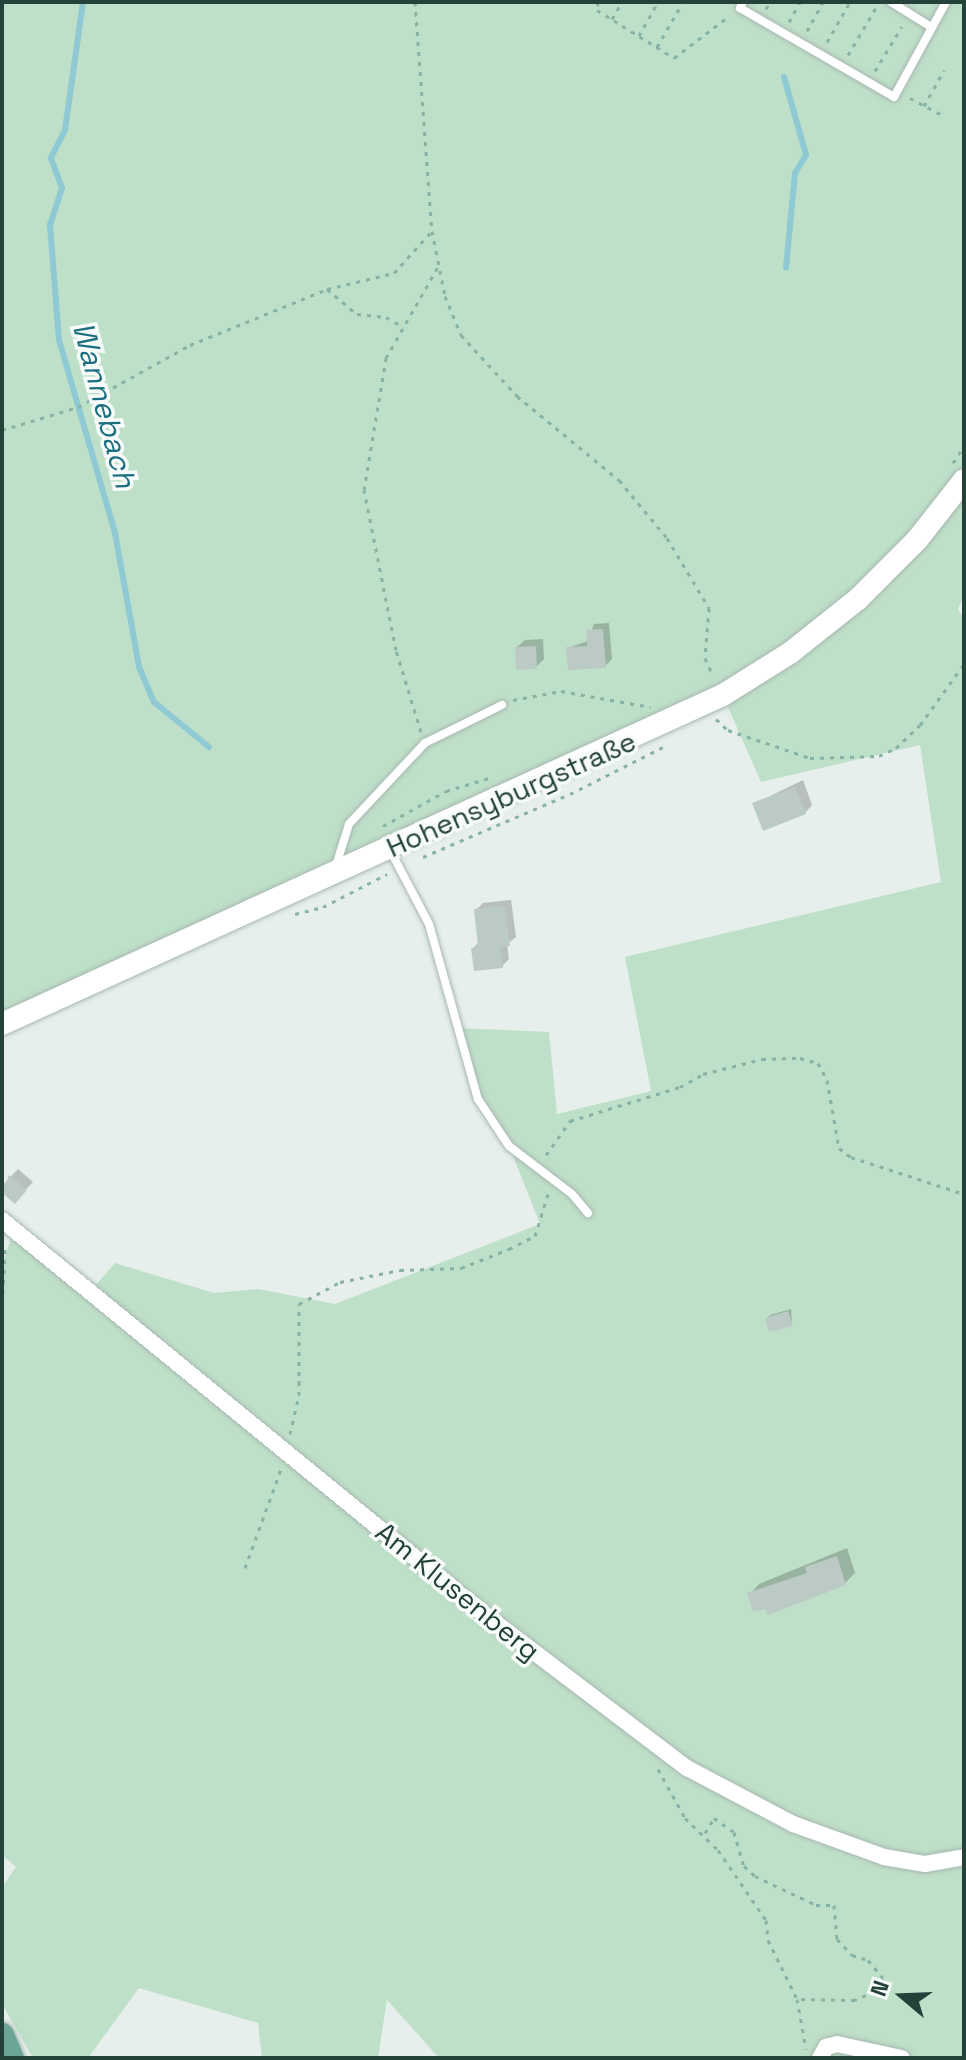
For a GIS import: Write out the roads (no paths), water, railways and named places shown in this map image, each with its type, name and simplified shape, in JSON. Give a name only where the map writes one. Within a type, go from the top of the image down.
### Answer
[{"type":"main road","name":"Hohensyburgstraße","points":[[2,1024],[700,707],[790,653],[858,599],[917,540],[956,475]]},
{"type":"main road","points":[[2,2035],[12,2058]]},
{"type":"street","name":"Am Klusenberg","points":[[3,1221],[484,1614],[655,1745],[743,1800],[840,1843],[902,1863],[964,1857]]},
{"type":"street","points":[[813,2057],[826,2047],[837,2044],[902,2058]]},
{"type":"lane","points":[[891,2],[931,27]]},
{"type":"lane","points":[[741,5],[894,97],[946,2]]},
{"type":"lane","points":[[335,874],[339,845],[349,824],[425,743],[502,705]]},
{"type":"lane","points":[[389,849],[429,924],[478,1099],[509,1146],[588,1213]]},
{"type":"waterway","name":"Wannebach","points":[[83,2],[65,130],[51,158],[62,188],[50,225],[59,340],[115,533],[139,667],[154,702],[209,747]]},
{"type":"waterway","points":[[784,77],[806,155],[795,173],[786,268]]}]
